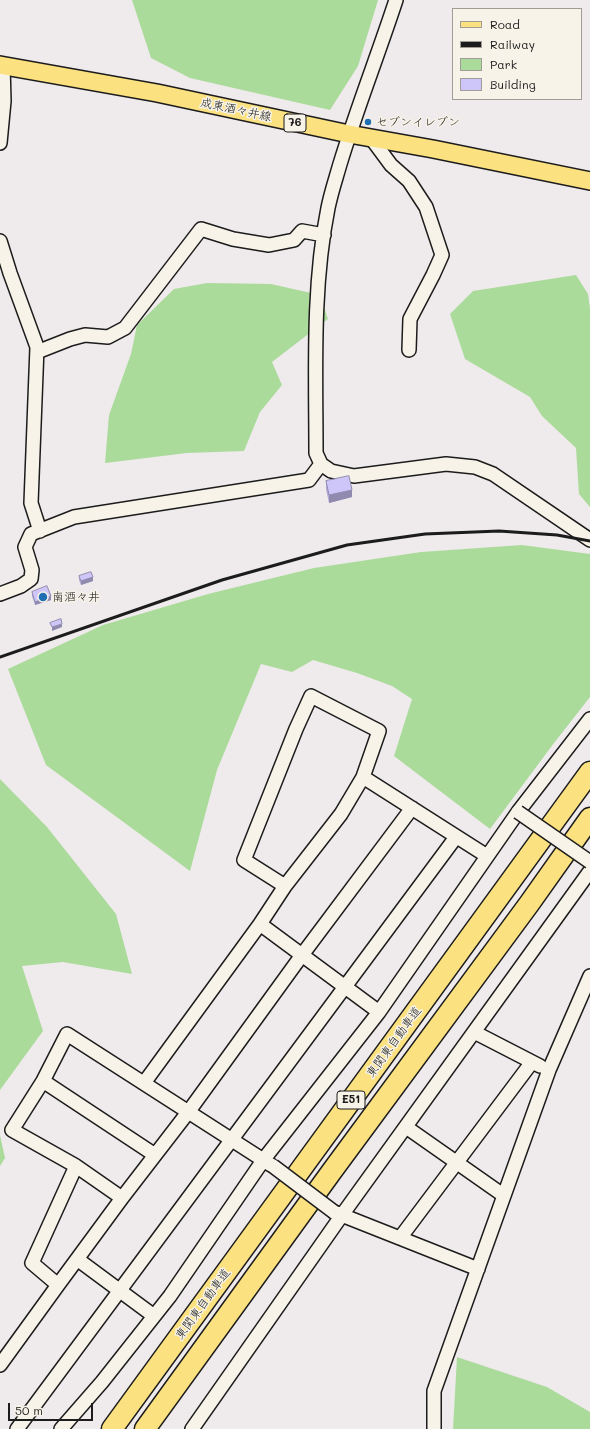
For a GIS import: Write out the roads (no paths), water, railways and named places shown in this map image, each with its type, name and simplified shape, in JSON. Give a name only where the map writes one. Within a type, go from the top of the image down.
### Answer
[{"type":"highway","name":"東関東自動車道","points":[[112,1429],[590,772]]},
{"type":"highway","name":"E51","points":[[145,1429],[322,1184],[529,904],[590,818]]},
{"type":"main road","name":"成東酒々井線","points":[[2,65],[157,94],[349,134],[552,173],[590,182]]},
{"type":"street","points":[[396,0],[349,134],[328,206],[317,289],[316,453],[322,464],[331,471],[354,476],[446,464],[474,467],[493,474],[590,540]]},
{"type":"street","points":[[0,143],[4,101],[2,65]]},
{"type":"street","points":[[371,138],[391,165],[409,181],[426,207],[442,255],[410,319],[409,350]]},
{"type":"street","points":[[37,352],[70,339],[85,335],[108,337],[125,328],[201,229],[233,238],[270,245],[294,240],[302,231],[324,235]]},
{"type":"street","points":[[0,241],[37,347],[31,503],[40,531]]},
{"type":"street","points":[[0,594],[21,586],[31,578],[32,570],[26,547],[31,534],[74,517],[309,480],[322,464]]},
{"type":"street","points":[[576,530],[590,530]]},
{"type":"street","points":[[144,1083],[260,924],[285,886],[341,814],[363,776],[379,731],[311,696],[296,729],[244,860],[285,886]]},
{"type":"street","points":[[61,1429],[102,1382],[170,1296],[379,1012],[518,812],[590,719]]},
{"type":"street","points":[[363,776],[487,856]]},
{"type":"street","points":[[0,1365],[58,1284],[189,1112],[302,955],[412,808]]},
{"type":"street","points":[[518,812],[590,862]]},
{"type":"street","points":[[17,1429],[233,1140],[456,836]]},
{"type":"street","points":[[192,1429],[338,1214],[406,1127],[590,872]]},
{"type":"street","points":[[260,924],[379,1012]]},
{"type":"street","points":[[434,1429],[434,1391],[549,1070],[589,978]]},
{"type":"street","points":[[474,1032],[549,1070]]},
{"type":"street","points":[[122,1198],[76,1166],[12,1130],[43,1081],[67,1034],[268,1163],[338,1214],[478,1269]]},
{"type":"street","points":[[400,1238],[532,1062]]},
{"type":"street","points":[[43,1081],[155,1156]]},
{"type":"street","points":[[406,1127],[503,1195]]},
{"type":"street","points":[[58,1284],[32,1263],[76,1166]]},
{"type":"street","points":[[77,1259],[154,1316]]},
{"type":"railway","points":[[0,657],[222,580],[347,545],[425,534],[499,531],[557,535],[590,541]]},
{"type":"place","name":"セブンイレブン","points":[[368,122]]},
{"type":"place","name":"南酒々井","points":[[43,597]]}]
